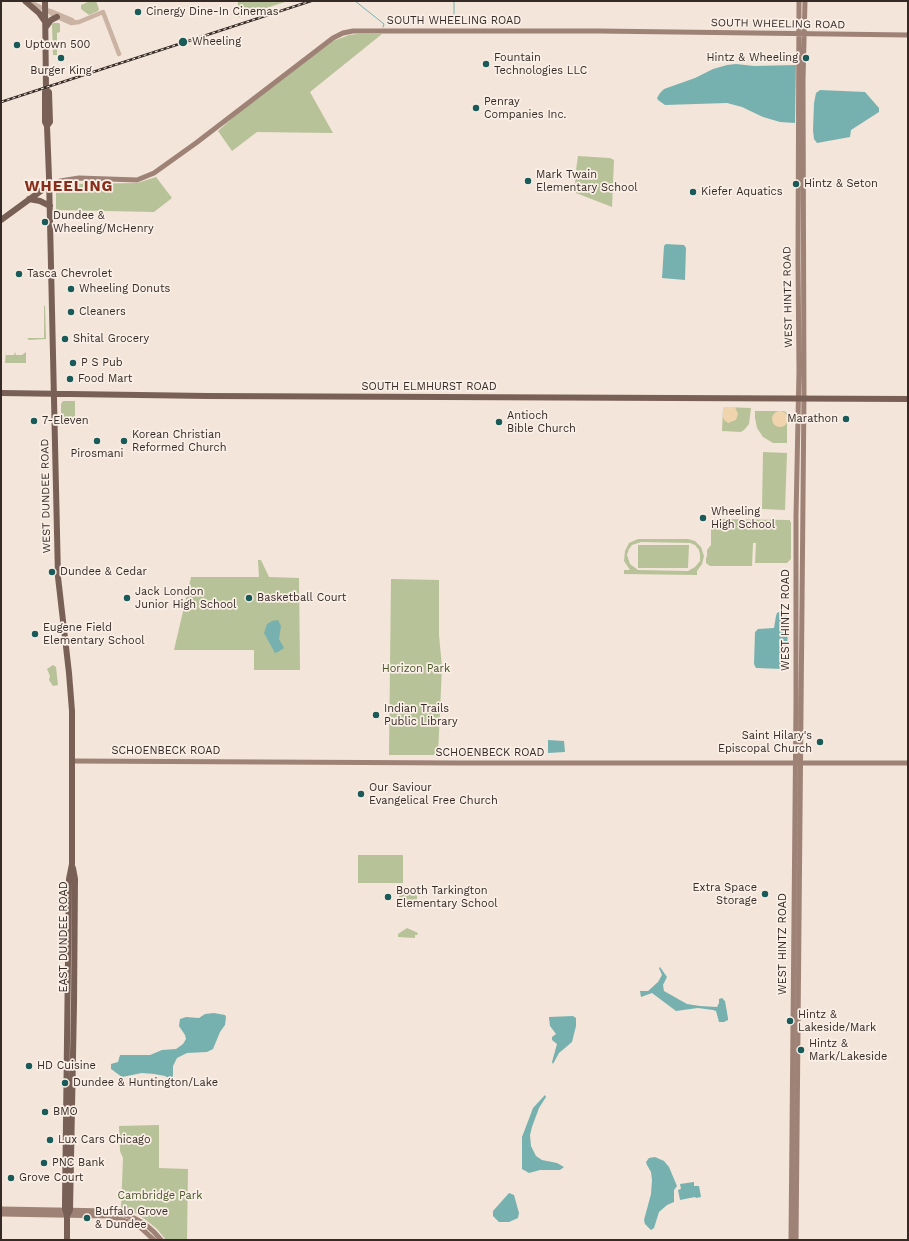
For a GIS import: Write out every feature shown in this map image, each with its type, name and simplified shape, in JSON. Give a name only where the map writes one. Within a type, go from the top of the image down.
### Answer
[{"type":"main road","points":[[29,1],[46,25],[56,17]]},
{"type":"main road","name":"WEST DUNDEE ROAD","points":[[45,1],[48,11],[46,25],[45,122],[47,126],[50,185],[58,577],[72,711],[72,864]]},
{"type":"main road","name":"WEST HINTZ ROAD","points":[[796,1240],[801,399],[801,34],[799,1]]},
{"type":"main road","name":"WEST HINTZ ROAD","points":[[801,34],[805,1]]},
{"type":"main road","name":"SOUTH WHEELING ROAD","points":[[50,185],[60,181],[79,178],[137,180],[154,173],[196,143],[326,42],[343,33],[367,30],[908,35]]},
{"type":"main road","points":[[1,220],[50,185]]},
{"type":"main road","points":[[30,199],[40,201],[50,206]]},
{"type":"main road","name":"SOUTH ELMHURST ROAD","points":[[1,393],[208,396],[908,399]]},
{"type":"main road","name":"SCHOENBECK ROAD","points":[[72,761],[908,763]]},
{"type":"main road","name":"WEST HINTZ ROAD","points":[[791,1240],[798,763]]},
{"type":"main road","name":"EAST DUNDEE ROAD","points":[[68,1212],[69,880],[72,864]]},
{"type":"main road","points":[[1,1209],[68,1212],[109,1216],[132,1223],[154,1240]]},
{"type":"main road","points":[[1,1214],[111,1211],[122,1213],[145,1224],[161,1240]]},
{"type":"main road","points":[[67,1240],[68,1212]]},
{"type":"street","points":[[29,1],[56,17],[68,22],[79,22],[103,12],[119,54]]},
{"type":"street","points":[[48,11],[54,12],[74,22]]},
{"type":"green space","points":[[90,1],[96,1],[99,9],[98,11],[89,15],[81,9],[81,5]]},
{"type":"green space","points":[[238,1],[288,1],[238,17]]},
{"type":"green space","points":[[59,23],[60,25],[60,32],[57,33],[57,49],[59,50],[57,50],[57,55],[53,55],[52,24]]},
{"type":"green space","points":[[382,34],[310,92],[333,133],[257,132],[232,151],[218,131],[237,114],[333,41],[349,35]]},
{"type":"green space","points":[[578,156],[610,158],[614,160],[612,207],[576,193],[575,177]]},
{"type":"green space","points":[[156,177],[172,198],[154,212],[56,210],[56,189],[65,184],[137,183]]},
{"type":"green space","points":[[45,305],[46,339],[29,340],[27,338],[44,338]]},
{"type":"green space","points":[[6,352],[6,355],[14,355],[15,352],[16,355],[22,355],[26,352],[26,363],[5,363]]},
{"type":"green space","points":[[63,401],[75,401],[75,418],[61,418],[61,404]]},
{"type":"green space","points":[[724,407],[751,408],[749,424],[744,430],[741,432],[722,431]]},
{"type":"green space","points":[[755,411],[784,411],[787,413],[787,443],[773,443],[763,437],[757,428]]},
{"type":"green space","points":[[763,452],[787,453],[785,510],[762,509]]},
{"type":"green space","points":[[711,519],[790,520],[791,559],[787,563],[755,563],[756,543],[753,543],[752,566],[710,566],[706,563],[706,558],[707,550],[711,545]]},
{"type":"green space","points":[[638,539],[688,539],[695,541],[701,547],[704,556],[702,564],[697,571],[697,575],[624,574],[624,570],[630,570],[624,561],[625,551],[629,543]],"holes":[[[641,542],[690,543],[695,545],[699,550],[700,561],[695,567],[688,571],[638,570],[630,564],[627,555],[632,545]]]},
{"type":"green space","points":[[638,545],[689,545],[688,568],[638,568]]},
{"type":"green space","points":[[258,560],[261,560],[269,577],[299,578],[300,670],[254,670],[254,650],[174,650],[191,577],[259,577]]},
{"type":"green space","name":"Horizon Park","points":[[391,579],[439,580],[439,635],[442,667],[438,755],[389,755]]},
{"type":"green space","points":[[53,665],[56,667],[58,685],[53,686],[49,680],[50,676],[47,669]]},
{"type":"green space","points":[[358,855],[403,855],[403,883],[358,883]]},
{"type":"green space","points":[[399,892],[403,892],[403,894],[414,894],[417,896],[417,900],[403,899],[401,901],[399,899]]},
{"type":"green space","points":[[407,928],[418,933],[415,935],[415,938],[398,937],[398,934]]},
{"type":"green space","name":"Cambridge Park","points":[[159,1125],[159,1168],[188,1169],[187,1240],[166,1240],[157,1229],[146,1220],[137,1214],[121,1208],[123,1158],[120,1151],[119,1126]]},
{"type":"sand","points":[[724,407],[735,407],[738,414],[736,420],[728,423],[724,420]]},
{"type":"sand","points":[[777,411],[783,411],[788,416],[786,425],[783,427],[777,427],[772,422],[772,416]]},
{"type":"water","points":[[736,64],[754,66],[796,65],[795,123],[780,122],[763,117],[742,107],[727,103],[665,105],[657,98],[664,89],[695,78],[713,69]]},
{"type":"water","points":[[820,90],[865,92],[879,108],[879,112],[851,130],[850,137],[817,143],[814,139],[813,130],[814,103],[816,93]]},
{"type":"water","points":[[666,244],[684,245],[686,248],[685,280],[662,278],[664,246]]},
{"type":"water","points":[[779,612],[785,612],[788,618],[787,666],[782,669],[756,668],[754,664],[755,632],[758,629],[774,628],[776,616]]},
{"type":"water","points":[[278,620],[281,626],[279,639],[284,648],[275,653],[264,633],[267,624]]},
{"type":"water","points":[[548,740],[564,741],[565,752],[548,753]]},
{"type":"water","points":[[660,967],[667,977],[663,985],[664,991],[687,1004],[700,1006],[717,1007],[719,999],[722,998],[725,1001],[728,1020],[719,1022],[716,1011],[713,1010],[698,1008],[676,1011],[652,993],[641,997],[640,991],[648,991],[658,982],[662,975],[659,968]]},
{"type":"water","points":[[214,1013],[225,1015],[226,1017],[225,1025],[220,1032],[213,1049],[207,1052],[187,1053],[177,1058],[173,1066],[173,1077],[170,1079],[165,1076],[142,1073],[122,1077],[111,1069],[111,1064],[118,1062],[120,1055],[150,1055],[162,1050],[176,1049],[183,1044],[186,1039],[179,1026],[180,1019],[186,1017],[199,1018],[205,1014]]},
{"type":"water","points":[[573,1016],[576,1018],[576,1026],[572,1042],[559,1053],[553,1064],[552,1062],[557,1044],[552,1040],[552,1037],[556,1034],[550,1026],[549,1017]]},
{"type":"water","points":[[545,1095],[546,1097],[539,1108],[532,1127],[530,1135],[531,1146],[536,1156],[542,1160],[557,1163],[564,1167],[560,1170],[540,1170],[529,1173],[522,1169],[522,1137],[533,1108]]},
{"type":"water","points":[[655,1157],[664,1161],[669,1167],[677,1186],[674,1190],[674,1202],[667,1205],[659,1212],[654,1228],[651,1230],[645,1224],[644,1220],[651,1194],[652,1180],[651,1172],[646,1162],[649,1158]]},
{"type":"water","points":[[694,1182],[694,1186],[699,1186],[701,1197],[680,1200],[678,1190],[681,1189],[680,1184]]},
{"type":"water","points":[[509,1193],[514,1195],[519,1213],[518,1218],[509,1222],[499,1222],[493,1216],[493,1211]]},
{"type":"waterway","points":[[355,1],[384,24],[383,27]]},
{"type":"waterway","points":[[454,1],[454,24]]},
{"type":"railway","points":[[1,102],[311,1]]},
{"type":"place","name":"Cinergy Dine-In Cinemas","points":[[138,12]]},
{"type":"place","name":"Wheeling","points":[[183,42]]},
{"type":"place","name":"Uptown 500","points":[[17,45]]},
{"type":"place","name":"Burger King","points":[[61,58]]},
{"type":"place","name":"Hintz & Wheeling","points":[[806,58]]},
{"type":"place","name":"Fountain Technologies LLC","points":[[486,64]]},
{"type":"place","name":"Penray Companies Inc.","points":[[476,108]]},
{"type":"place","name":"Mark Twain Elementary School","points":[[528,181]]},
{"type":"place","name":"Hintz & Seton","points":[[796,184]]},
{"type":"place","name":"Kiefer Aquatics","points":[[693,192]]},
{"type":"place","name":"Dundee & Wheeling/McHenry","points":[[45,222]]},
{"type":"place","name":"Tasca Chevrolet","points":[[19,274]]},
{"type":"place","name":"Wheeling Donuts","points":[[71,289]]},
{"type":"place","name":"Cleaners","points":[[71,312]]},
{"type":"place","name":"Shital Grocery","points":[[65,339]]},
{"type":"place","name":"P S Pub","points":[[73,363]]},
{"type":"place","name":"Food Mart","points":[[70,379]]},
{"type":"place","name":"Marathon","points":[[846,419]]},
{"type":"place","name":"7-Eleven","points":[[34,421]]},
{"type":"place","name":"Antioch Bible Church","points":[[499,422]]},
{"type":"place","name":"Pirosmani","points":[[97,441]]},
{"type":"place","name":"Korean Christian Reformed Church","points":[[124,441]]},
{"type":"place","name":"Wheeling High School","points":[[703,518]]},
{"type":"place","name":"Dundee & Cedar","points":[[52,572]]},
{"type":"place","name":"Jack London Junior High School","points":[[127,598]]},
{"type":"place","name":"Basketball Court","points":[[249,598]]},
{"type":"place","name":"Eugene Field Elementary School","points":[[35,634]]},
{"type":"place","name":"Indian Trails Public Library","points":[[376,715]]},
{"type":"place","name":"Saint Hilary's Episcopal Church","points":[[820,742]]},
{"type":"place","name":"Our Saviour Evangelical Free Church","points":[[361,794]]},
{"type":"place","name":"Extra Space Storage","points":[[765,894]]},
{"type":"place","name":"Booth Tarkington Elementary School","points":[[388,897]]},
{"type":"place","name":"Hintz & Lakeside/Mark","points":[[790,1021]]},
{"type":"place","name":"Hintz & Mark/Lakeside","points":[[801,1050]]},
{"type":"place","name":"HD Cuisine","points":[[29,1066]]},
{"type":"place","name":"Dundee & Huntington/Lake","points":[[65,1083]]},
{"type":"place","name":"BMO","points":[[45,1112]]},
{"type":"place","name":"Lux Cars Chicago","points":[[50,1140]]},
{"type":"place","name":"PNC Bank","points":[[44,1163]]},
{"type":"place","name":"Grove Court","points":[[11,1178]]},
{"type":"place","name":"Buffalo Grove & Dundee","points":[[87,1218]]},
{"type":"district","name":"WHEELING","points":[[69,187]]}]
